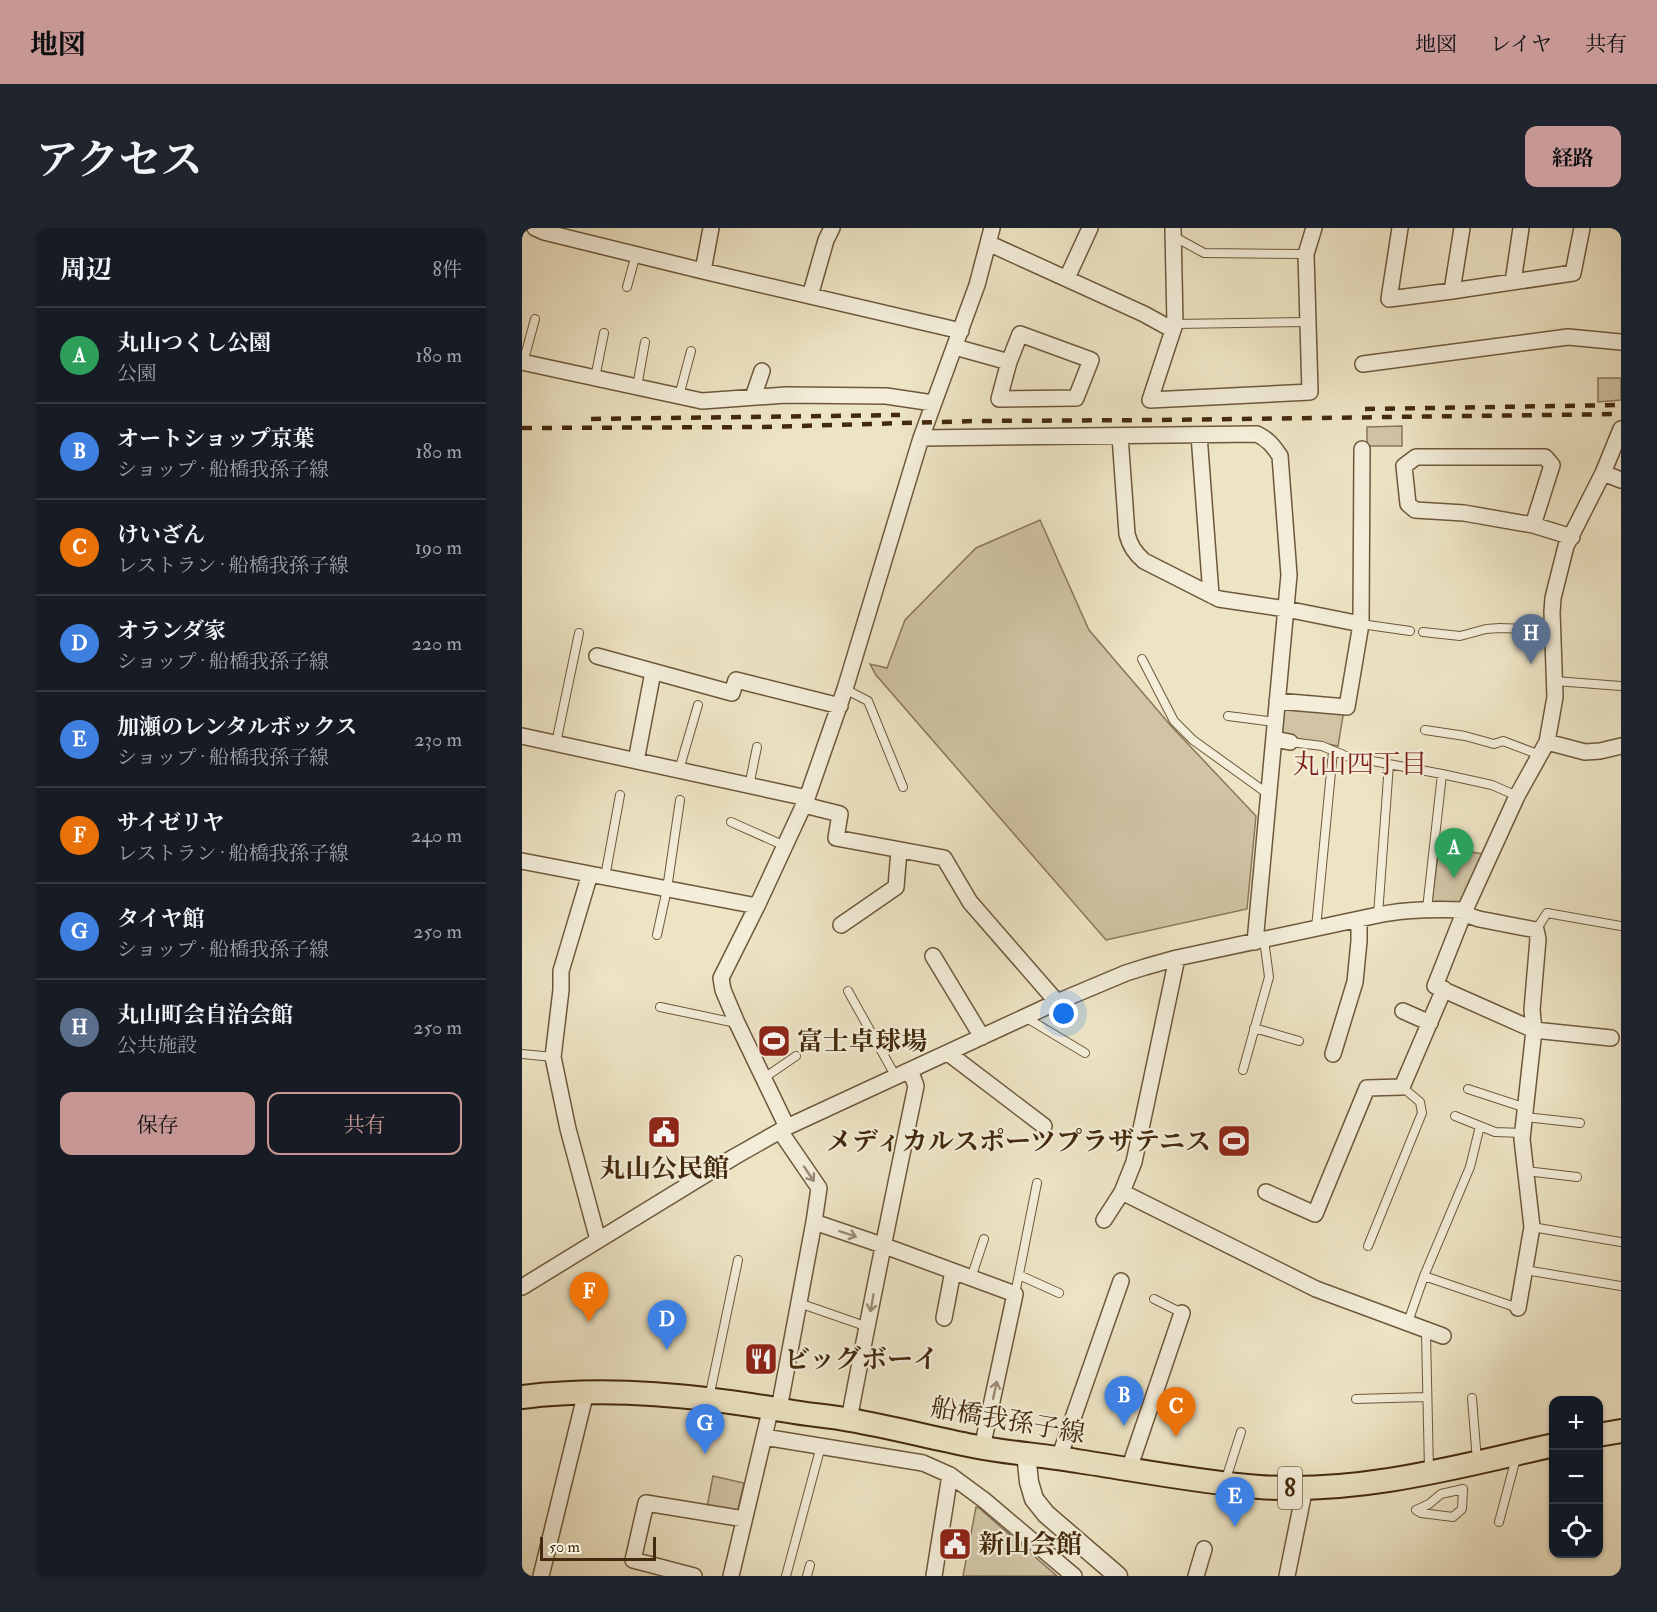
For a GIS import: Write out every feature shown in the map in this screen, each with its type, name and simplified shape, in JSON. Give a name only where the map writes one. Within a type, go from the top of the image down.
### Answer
[{"type":"main road","name":"船橋我孫子線","points":[[522,1397],[586,1392],[655,1393],[709,1399],[849,1420],[982,1448],[1260,1487],[1301,1488],[1377,1482],[1549,1447]]},
{"type":"main road","points":[[1603,1435],[1621,1431]]},
{"type":"street","points":[[535,228],[704,271],[961,331]]},
{"type":"street","points":[[704,271],[711,228]]},
{"type":"street","points":[[810,296],[826,240],[832,228]]},
{"type":"street","points":[[1067,278],[1090,228]]},
{"type":"street","points":[[1173,232],[1174,327],[1150,400],[1310,392],[1306,254],[1314,228]]},
{"type":"street","points":[[1400,228],[1389,299],[1573,273],[1582,228]]},
{"type":"street","points":[[1452,291],[1462,228]]},
{"type":"street","points":[[1513,282],[1521,228]]},
{"type":"street","points":[[731,1576],[764,1437],[775,1408],[799,1303],[819,1188],[783,1129],[764,1078],[723,990],[721,978],[805,801],[840,706],[921,438],[977,285],[989,232],[1067,278],[1174,327]]},
{"type":"street","points":[[1020,334],[1091,360],[1076,398],[999,399],[1009,362],[1020,334]]},
{"type":"street","points":[[1363,364],[1568,337],[1621,342]]},
{"type":"street","points":[[955,347],[1009,362]]},
{"type":"street","points":[[522,362],[702,401],[786,395],[885,396],[933,403]]},
{"type":"street","points":[[753,397],[762,371]]},
{"type":"street","points":[[1611,1038],[1534,1030],[1435,986],[1465,910],[1517,796],[1543,749],[1553,708],[1555,681],[1553,598],[1566,546],[1603,473],[1621,429]]},
{"type":"street","points":[[921,438],[1257,434],[1272,444],[1280,456],[1289,575],[1268,794],[1259,941]]},
{"type":"street","points":[[1199,435],[1210,595]]},
{"type":"street","points":[[1120,436],[1127,534],[1136,554],[1144,561],[1219,599],[1361,624]]},
{"type":"street","points":[[1277,701],[1347,707],[1361,624],[1362,449]]},
{"type":"street","points":[[1533,525],[1552,465],[1545,457],[1416,457],[1404,466],[1408,504],[1414,510],[1464,513],[1533,525],[1572,537]]},
{"type":"street","points":[[1603,473],[1621,480]]},
{"type":"street","points":[[597,656],[732,693],[736,680],[840,706]]},
{"type":"street","points":[[636,761],[653,672]]},
{"type":"street","points":[[522,736],[749,786],[805,801],[840,814],[836,838],[944,858],[970,902],[1057,1002]]},
{"type":"street","points":[[1274,739],[1290,742]]},
{"type":"street","points":[[1543,749],[1585,752],[1621,746]]},
{"type":"street","points":[[841,925],[896,886],[899,850]]},
{"type":"street","points":[[522,861],[757,906]]},
{"type":"street","points":[[590,874],[561,971],[553,1057],[568,1129],[598,1240]]},
{"type":"street","points":[[522,1287],[783,1129],[1057,1002],[1126,974],[1177,958],[1378,915],[1427,909],[1465,910],[1470,916],[1479,919],[1536,930],[1539,939],[1533,1010],[1534,1030],[1522,1139],[1532,1227],[1518,1308]]},
{"type":"street","points":[[1333,1054],[1355,982],[1359,919]]},
{"type":"street","points":[[933,956],[981,1037]]},
{"type":"street","points":[[1104,1220],[1122,1192],[1134,1162],[1177,958]]},
{"type":"street","points":[[1266,1191],[1315,1214],[1367,1088],[1402,1087],[1444,989]]},
{"type":"street","points":[[1403,1011],[1430,1023]]},
{"type":"street","points":[[948,1053],[1044,1126]]},
{"type":"street","points":[[849,1420],[882,1245],[916,1086],[903,1073]]},
{"type":"street","points":[[1122,1192],[1316,1289],[1443,1336]]},
{"type":"street","points":[[814,1222],[1015,1294],[982,1448]]},
{"type":"street","points":[[944,1318],[953,1271]]},
{"type":"street","points":[[1059,1458],[1121,1281]]},
{"type":"street","points":[[1129,1469],[1182,1313]]},
{"type":"street","points":[[541,1576],[586,1392]]},
{"type":"street","points":[[764,1437],[922,1463],[950,1475],[984,1500],[1074,1576]]},
{"type":"street","points":[[1026,1454],[1029,1482],[1034,1499],[1046,1514],[1118,1576]]},
{"type":"street","points":[[934,1576],[950,1475]]},
{"type":"street","points":[[1287,1576],[1303,1497],[1301,1488]]},
{"type":"street","points":[[694,1576],[633,1560],[646,1503],[744,1519]]},
{"type":"street","points":[[1196,1576],[1204,1548]]},
{"type":"lane","points":[[1173,232],[1204,253],[1306,254]]},
{"type":"lane","points":[[627,287],[636,254]]},
{"type":"lane","points":[[522,362],[535,319]]},
{"type":"lane","points":[[1174,327],[1308,322]]},
{"type":"lane","points":[[595,378],[604,333]]},
{"type":"lane","points":[[637,387],[645,342]]},
{"type":"lane","points":[[679,396],[691,351]]},
{"type":"lane","points":[[1361,624],[1410,631]]},
{"type":"lane","points":[[1423,632],[1461,636],[1476,631],[1500,628],[1553,630]]},
{"type":"lane","points":[[556,743],[579,633]]},
{"type":"lane","points":[[1142,659],[1174,721],[1193,740],[1268,794]]},
{"type":"lane","points":[[1555,681],[1621,686]]},
{"type":"lane","points":[[845,689],[868,701],[903,787]]},
{"type":"lane","points":[[679,770],[698,705]]},
{"type":"lane","points":[[1228,716],[1275,722]]},
{"type":"lane","points":[[1425,730],[1465,736],[1494,744],[1503,741],[1543,749]]},
{"type":"lane","points":[[1290,742],[1322,746],[1346,756],[1492,785],[1517,796]]},
{"type":"lane","points":[[749,786],[757,747]]},
{"type":"lane","points":[[1316,928],[1333,751]]},
{"type":"lane","points":[[1378,915],[1389,764]]},
{"type":"lane","points":[[1427,909],[1442,774]]},
{"type":"lane","points":[[605,877],[620,795]]},
{"type":"lane","points":[[657,934],[680,800]]},
{"type":"lane","points":[[731,822],[785,846]]},
{"type":"lane","points":[[1536,930],[1547,913],[1621,926]]},
{"type":"lane","points":[[1243,1070],[1269,977],[1259,941]]},
{"type":"lane","points":[[848,991],[903,1073]]},
{"type":"lane","points":[[660,1007],[737,1023]]},
{"type":"lane","points":[[1025,1017],[1085,1053]]},
{"type":"lane","points":[[1254,1028],[1299,1041]]},
{"type":"lane","points":[[522,1054],[553,1057]]},
{"type":"lane","points":[[764,1078],[796,1056]]},
{"type":"lane","points":[[1368,1246],[1422,1113],[1420,1102],[1402,1087]]},
{"type":"lane","points":[[1468,1089],[1524,1119],[1580,1123]]},
{"type":"lane","points":[[1455,1116],[1495,1132],[1524,1119]]},
{"type":"lane","points":[[1408,1322],[1424,1276],[1470,1167],[1480,1126]]},
{"type":"lane","points":[[1526,1171],[1577,1177]]},
{"type":"lane","points":[[1015,1294],[1037,1183]]},
{"type":"lane","points":[[1532,1227],[1621,1242]]},
{"type":"lane","points":[[971,1278],[984,1239]]},
{"type":"lane","points":[[709,1399],[738,1260]]},
{"type":"lane","points":[[1525,1270],[1621,1286]]},
{"type":"lane","points":[[1019,1275],[1059,1293]]},
{"type":"lane","points":[[1424,1276],[1518,1308]]},
{"type":"lane","points":[[1154,1299],[1182,1313]]},
{"type":"lane","points":[[799,1303],[868,1327]]},
{"type":"lane","points":[[1426,1334],[1430,1473]]},
{"type":"lane","points":[[1356,1399],[1427,1397]]},
{"type":"lane","points":[[1472,1398],[1477,1462]]},
{"type":"lane","points":[[1224,1483],[1241,1432]]},
{"type":"lane","points":[[786,1576],[821,1446]]},
{"type":"lane","points":[[1499,1522],[1517,1454]]},
{"type":"lane","points":[[1463,1489],[1462,1509],[1453,1517],[1421,1513],[1416,1510],[1429,1504],[1441,1494],[1463,1489]]},
{"type":"lane","points":[[807,1576],[810,1565]]},
{"type":"shaded area","points":[[1598,378],[1621,378],[1621,400],[1598,402]]},
{"type":"shaded area","points":[[1402,426],[1402,446],[1367,446],[1367,427]]},
{"type":"shaded area","points":[[1040,520],[1089,630],[1172,727],[1256,816],[1247,909],[1106,940],[876,675],[870,664],[887,668],[905,620],[976,548]]},
{"type":"shaded area","points":[[1281,705],[1344,710],[1338,746],[1279,735]]},
{"type":"shaded area","points":[[1439,847],[1484,854],[1462,905],[1432,902]]},
{"type":"shaded area","points":[[713,1476],[744,1483],[738,1509],[732,1514],[707,1507]]},
{"type":"shaded area","points":[[976,1507],[979,1508],[1057,1576],[963,1576]]},
{"type":"railway","points":[[1365,409],[1621,405]]},
{"type":"railway","points":[[522,428],[763,427],[976,421],[1621,414]]},
{"type":"railway","points":[[591,419],[900,415]]},
{"type":"place","name":"丸山町会自治会館","points":[[1531,664]]},
{"type":"place","name":"丸山つくし公園","points":[[1454,878]]},
{"type":"place","name":"富士卓球場","points":[[774,1041]]},
{"type":"place","name":"丸山公民館","points":[[664,1132]]},
{"type":"place","name":"メディカルスポーツプラザテニス","points":[[1234,1141]]},
{"type":"place","name":"サイゼリヤ","points":[[589,1322]]},
{"type":"place","name":"オランダ家","points":[[667,1350]]},
{"type":"place","name":"ビッグボーイ","points":[[761,1359]]},
{"type":"place","name":"オートショップ京葉","points":[[1124,1426]]},
{"type":"place","name":"けいざん","points":[[1176,1437]]},
{"type":"place","name":"タイヤ館","points":[[705,1454]]},
{"type":"place","name":"加瀬のレンタルボックス","points":[[1235,1527]]},
{"type":"place","name":"新山会館","points":[[955,1544]]},
{"type":"district","name":"丸山四丁目","points":[[1360,764]]}]
